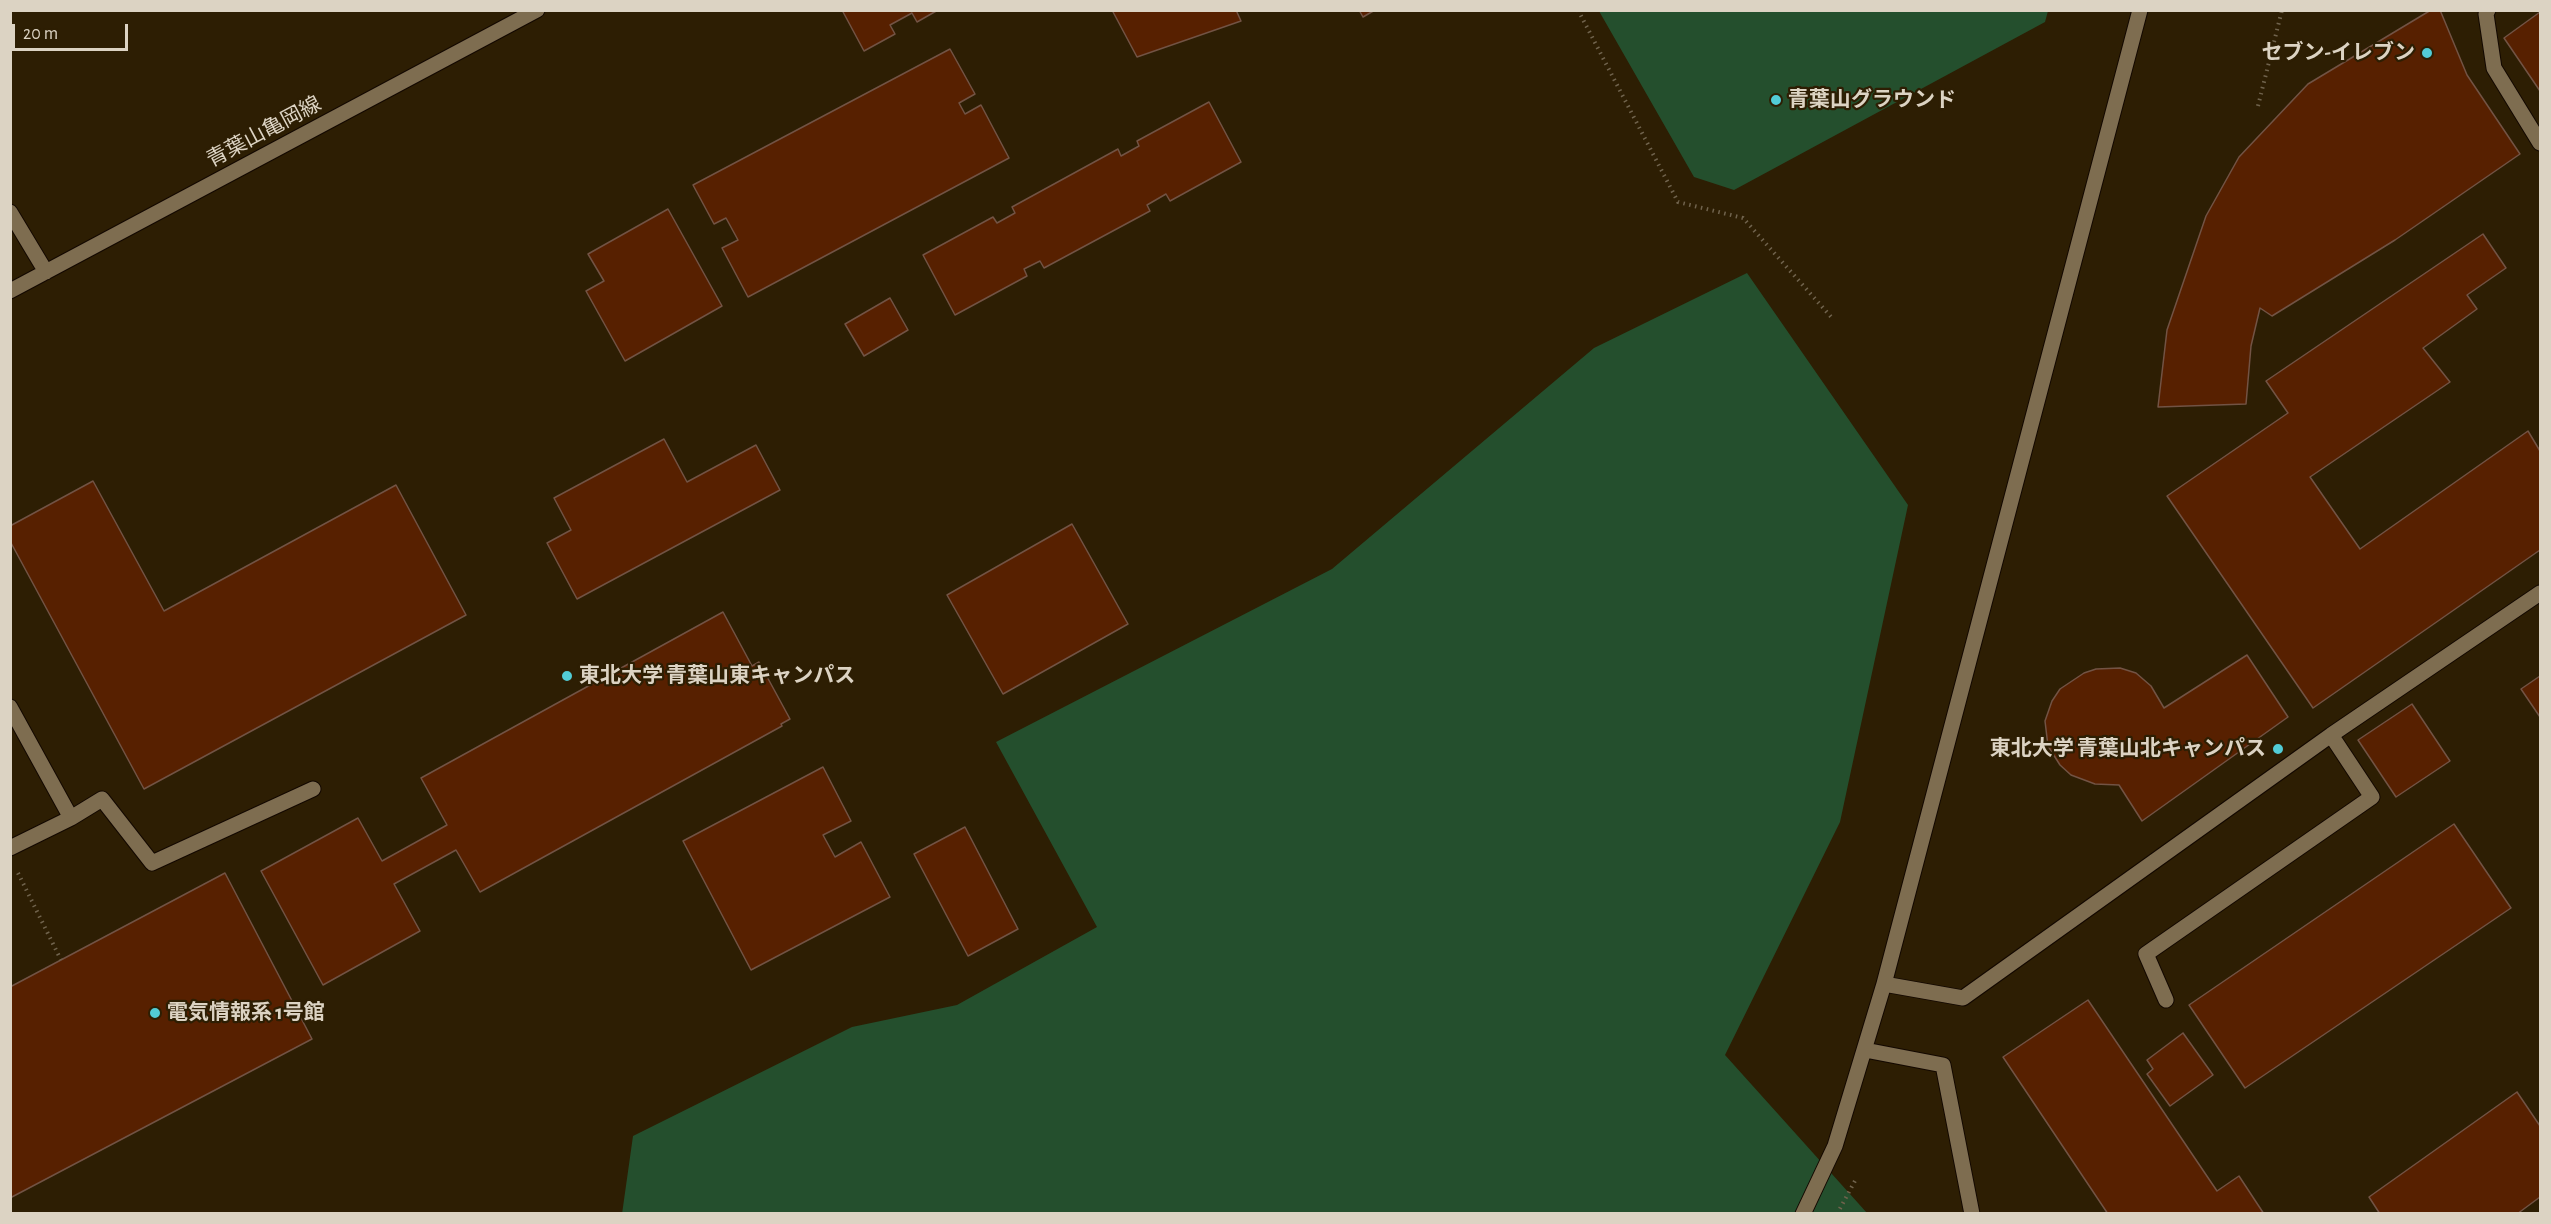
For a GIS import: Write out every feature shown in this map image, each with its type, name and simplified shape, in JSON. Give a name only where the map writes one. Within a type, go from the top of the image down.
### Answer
[{"type":"street","name":"青葉山亀岡線","points":[[10,291],[537,10]]},
{"type":"street","points":[[1803,1214],[1834,1146],[1884,984],[2140,10]]},
{"type":"street","points":[[2488,10],[2486,14],[2494,68],[2541,143]]},
{"type":"street","points":[[10,213],[46,272]]},
{"type":"street","points":[[1884,984],[1963,998],[2331,735],[2541,593]]},
{"type":"street","points":[[10,707],[71,818]]},
{"type":"street","points":[[2166,1000],[2146,954],[2372,797],[2331,735]]},
{"type":"street","points":[[10,848],[71,818],[102,799],[152,862],[313,789]]},
{"type":"street","points":[[1865,1050],[1943,1065],[1972,1214]]},
{"type":"path","points":[[1578,10],[1678,202],[1743,218],[1833,319]]},
{"type":"path","points":[[2258,106],[2282,10]]},
{"type":"path","points":[[15,869],[61,960]]},
{"type":"path","points":[[1837,1214],[1856,1179]]},
{"type":"green space","name":"青葉山グラウンド","points":[[1599,11],[2048,11],[2045,22],[1734,190],[1694,177]]},
{"type":"green space","points":[[1747,273],[1908,505],[1840,822],[1725,1055],[1867,1213],[622,1214],[633,1136],[852,1027],[957,1005],[1097,927],[996,742],[1332,569],[1594,348]]},
{"type":"building","points":[[842,10],[938,10],[917,22],[912,13],[890,25],[895,34],[864,51]]},
{"type":"building","points":[[1112,10],[1236,10],[1241,21],[1137,57]]},
{"type":"building","points":[[1359,10],[1375,10],[1363,17]]},
{"type":"building","points":[[2431,10],[2440,10],[2467,75],[2520,154],[2395,240],[2272,316],[2260,308],[2251,346],[2246,404],[2158,407],[2167,330],[2206,216],[2239,157],[2308,84]]},
{"type":"building","points":[[2540,12],[2540,91],[2504,38]]},
{"type":"building","points":[[950,49],[975,94],[959,103],[965,114],[981,105],[1009,158],[748,297],[722,248],[738,240],[726,218],[714,224],[693,185]]},
{"type":"building","points":[[1209,102],[1241,162],[1170,201],[1166,194],[1147,205],[1150,211],[1044,268],[1040,261],[1024,269],[1027,276],[955,315],[923,255],[993,217],[997,223],[1015,213],[1012,207],[1118,149],[1121,156],[1139,146],[1137,141]]},
{"type":"building","points":[[668,209],[722,306],[625,361],[586,291],[604,281],[588,254]]},
{"type":"building","points":[[2483,234],[2506,268],[2467,295],[2477,309],[2423,348],[2450,382],[2310,477],[2360,549],[2528,431],[2540,451],[2540,550],[2313,708],[2167,496],[2288,413],[2266,381]]},
{"type":"building","points":[[890,298],[908,330],[864,356],[845,324]]},
{"type":"building","points":[[664,439],[687,482],[756,445],[780,490],[577,599],[547,543],[571,530],[554,498]]},
{"type":"building","points":[[93,481],[164,611],[396,485],[466,615],[144,789],[10,541],[10,526]]},
{"type":"building","points":[[1072,524],[1128,624],[1003,694],[947,595]]},
{"type":"building","points":[[723,612],[752,666],[759,662],[790,719],[781,724],[782,726],[480,892],[456,850],[394,884],[420,931],[323,985],[261,871],[358,818],[382,861],[447,825],[421,778]]},
{"type":"building","points":[[2247,655],[2288,717],[2142,821],[2119,785],[2095,784],[2071,775],[2060,765],[2048,746],[2045,721],[2052,701],[2060,689],[2084,673],[2096,669],[2120,668],[2136,673],[2151,686],[2164,708]]},
{"type":"building","points":[[2540,676],[2540,717],[2521,689]]},
{"type":"building","points":[[2412,704],[2450,761],[2396,797],[2358,740]]},
{"type":"building","points":[[823,767],[851,821],[823,835],[835,857],[861,842],[890,897],[751,970],[683,841]]},
{"type":"building","points":[[2454,824],[2511,908],[2245,1088],[2189,1005]]},
{"type":"building","points":[[965,827],[1018,929],[968,956],[914,854]]},
{"type":"building","name":"電気情報系 1号館","points":[[225,873],[312,1039],[10,1198],[10,987]]},
{"type":"building","points":[[2088,1000],[2217,1191],[2239,1176],[2264,1214],[2108,1214],[2003,1057]]},
{"type":"building","points":[[2183,1033],[2213,1075],[2170,1106],[2147,1074],[2153,1069],[2147,1060]]},
{"type":"building","points":[[2517,1092],[2540,1126],[2540,1197],[2517,1214],[2380,1214],[2369,1197]]},
{"type":"place","name":"セブン-イレブン","points":[[2427,53]]},
{"type":"place","name":"青葉山グラウンド","points":[[1776,100]]},
{"type":"place","name":"東北大学 青葉山東キャンパス","points":[[567,676]]},
{"type":"place","name":"東北大学 青葉山北キャンパス","points":[[2278,749]]},
{"type":"place","name":"電気情報系 1号館","points":[[155,1013]]}]
